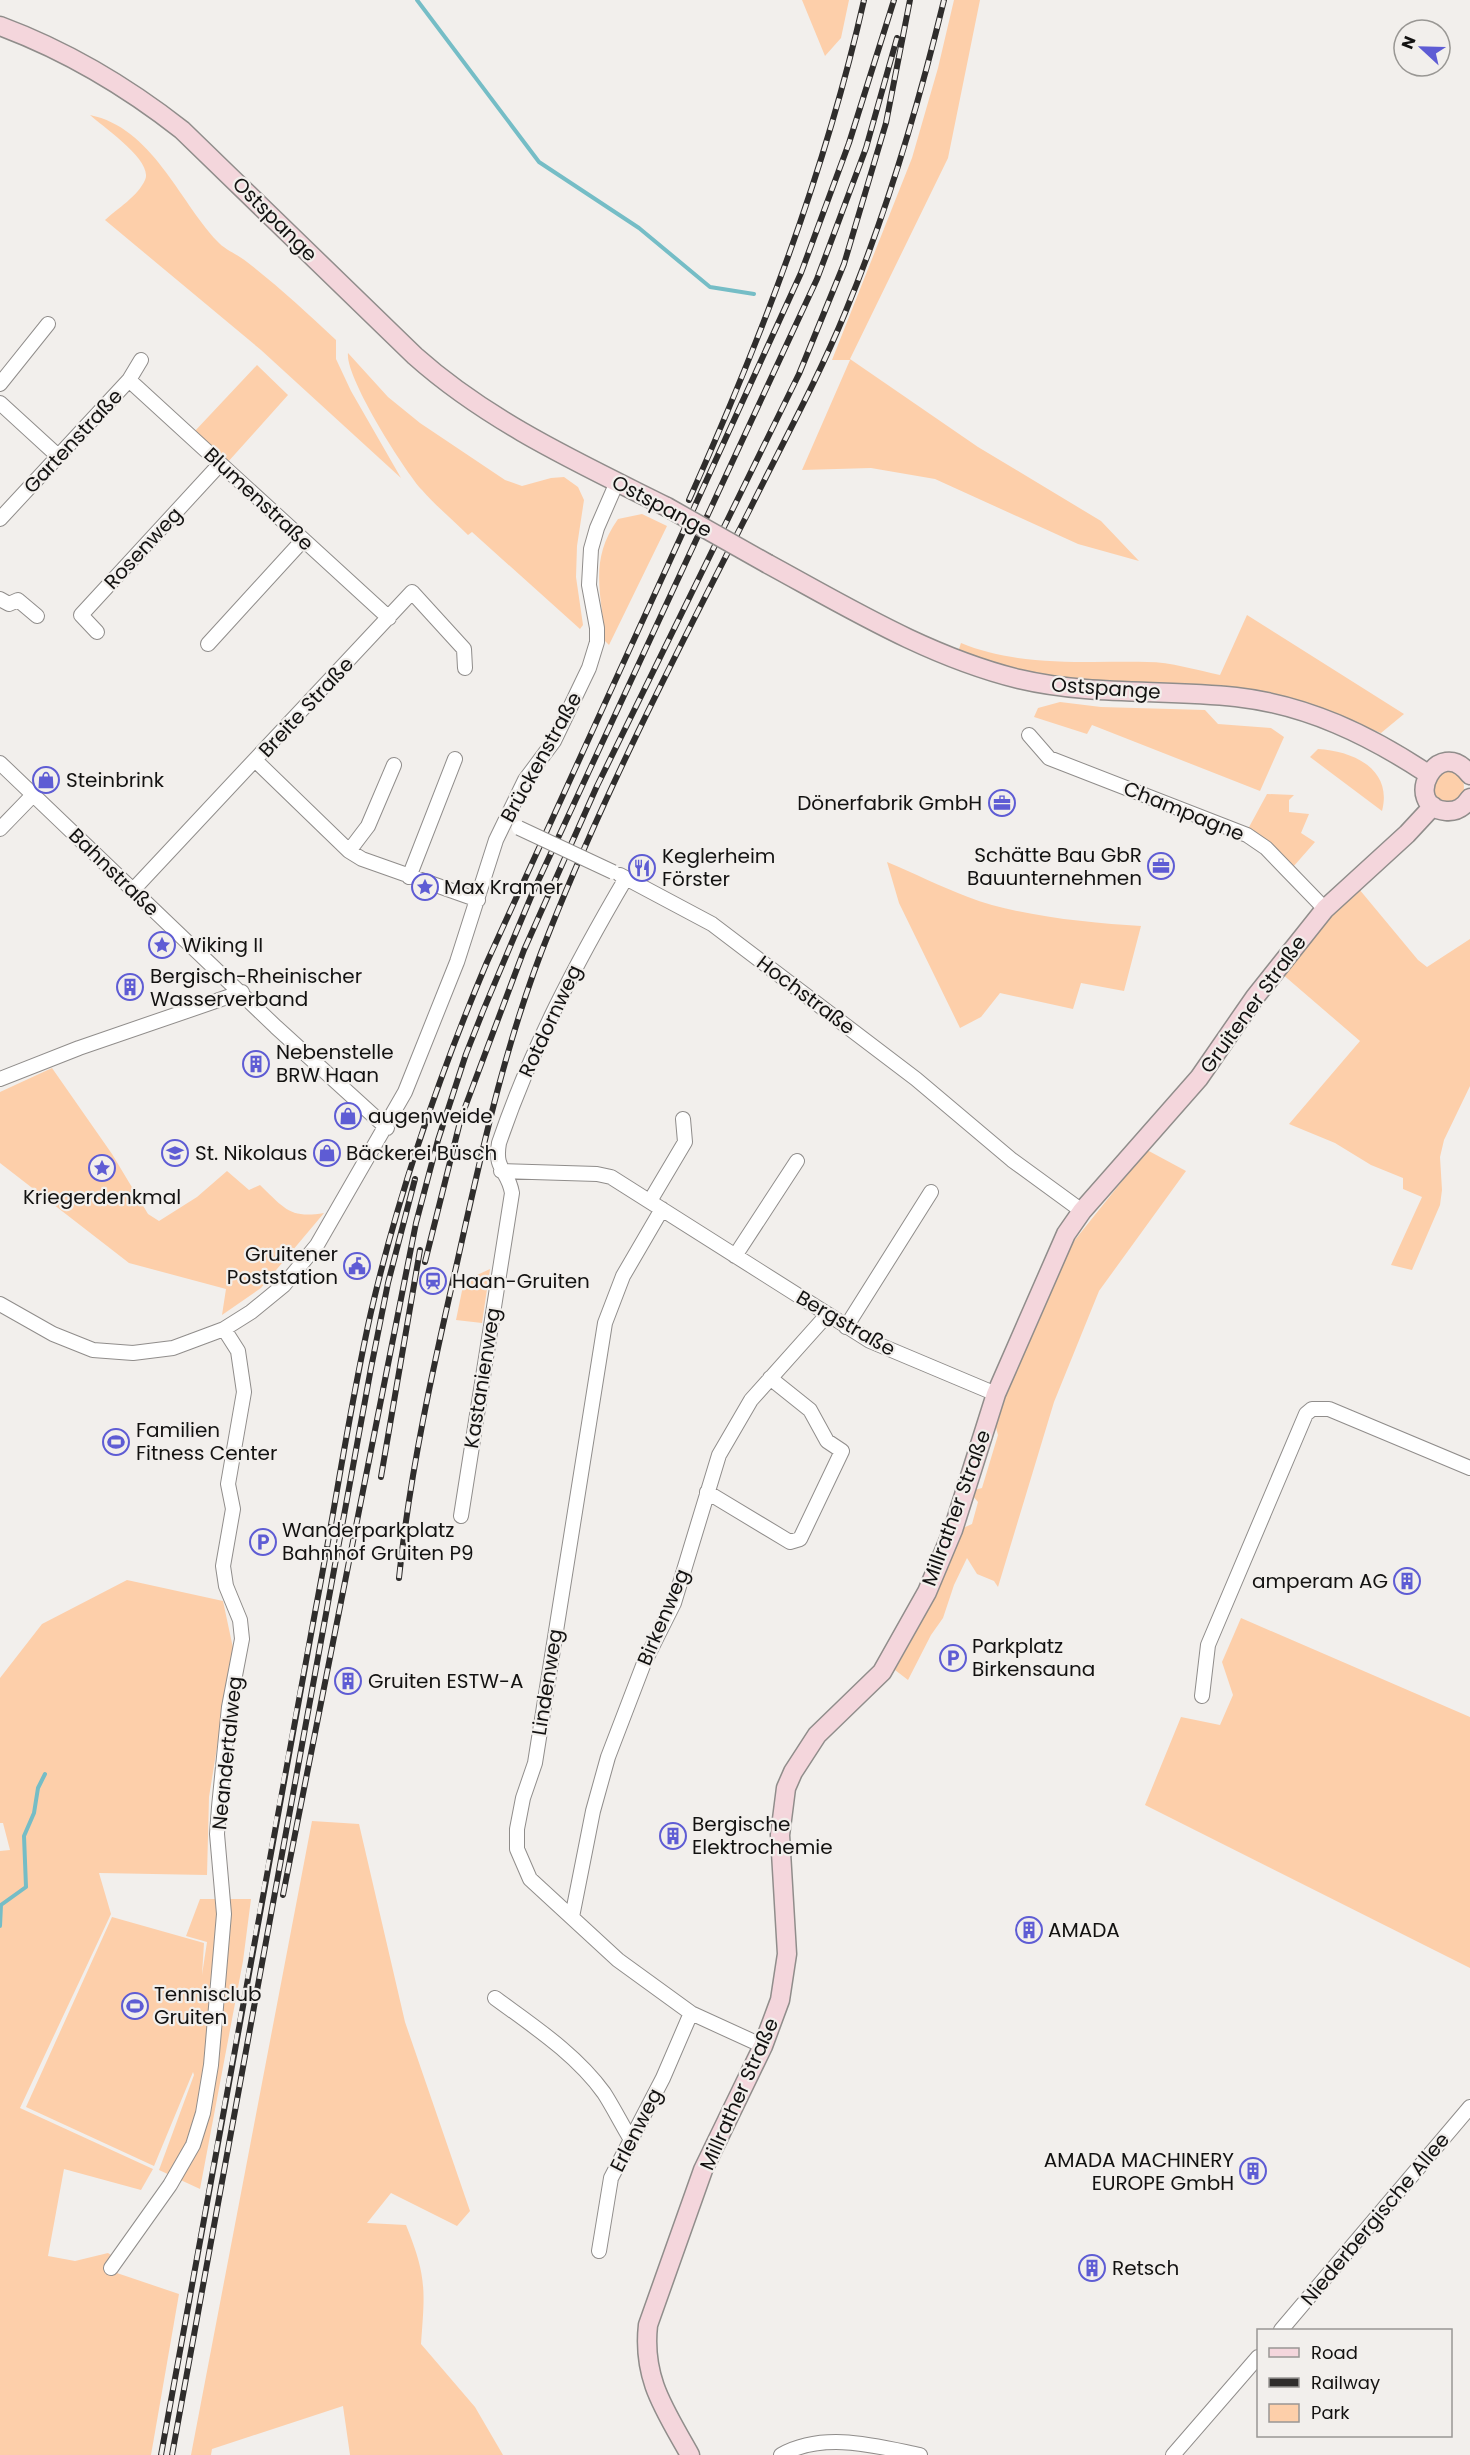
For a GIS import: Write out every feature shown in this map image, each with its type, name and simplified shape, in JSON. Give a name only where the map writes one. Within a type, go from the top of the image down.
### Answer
[{"type":"main road","name":"Ostspange","points":[[0,26],[84,64],[153,107],[200,146],[437,376],[498,420],[667,507],[768,564],[925,647],[992,672],[1083,690],[1191,694],[1259,700],[1335,722],[1364,735],[1428,774]]},
{"type":"main road","points":[[1468,804],[1451,811],[1433,806],[1424,789],[1428,774],[1437,765],[1446,762],[1469,770]]},
{"type":"main road","name":"Gruitener Straße","points":[[1082,1211],[1199,1078],[1256,997],[1325,909],[1407,834],[1433,806]]},
{"type":"main road","name":"Millrather Straße","points":[[682,2452],[650,2375],[646,2347],[648,2325],[703,2170],[763,2046],[780,2000],[787,1954],[780,1835],[786,1788],[793,1772],[813,1741],[882,1672],[910,1625],[939,1566],[996,1394],[1056,1254],[1082,1211]]},
{"type":"street","points":[[0,384],[48,324]]},
{"type":"street","name":"Gartenstraße","points":[[1,517],[129,380],[141,360]]},
{"type":"street","name":"Blumenstraße","points":[[129,380],[389,618]]},
{"type":"street","points":[[0,403],[58,456]]},
{"type":"street","name":"Rosenweg","points":[[97,632],[81,615],[220,464]]},
{"type":"street","name":"Brückenstraße","points":[[0,1304],[74,1344],[114,1353],[173,1348],[224,1329],[251,1312],[284,1285],[318,1245],[387,1128],[424,1049],[478,900],[489,858],[504,821],[525,780],[554,741],[595,654],[597,628],[588,568],[597,528],[617,482]]},
{"type":"street","points":[[208,644],[303,540]]},
{"type":"street","name":"Breite Straße","points":[[133,890],[412,592],[464,649],[465,668]]},
{"type":"street","points":[[0,599],[9,604],[18,600],[37,616]]},
{"type":"street","name":"Champagne","points":[[1029,735],[1048,758],[1247,835],[1266,848],[1325,909]]},
{"type":"street","points":[[409,877],[454,759]]},
{"type":"street","points":[[255,760],[349,851],[409,877],[478,900]]},
{"type":"street","name":"Bahnstraße","points":[[0,763],[387,1128]]},
{"type":"street","points":[[349,851],[368,826],[394,765]]},
{"type":"street","points":[[0,829],[33,795]]},
{"type":"street","name":"Hochstraße","points":[[504,821],[695,913],[741,945],[916,1079],[1012,1161],[1082,1211]]},
{"type":"street","name":"Rotdornweg","points":[[501,1171],[496,1159],[499,1143],[537,1044],[618,874]]},
{"type":"street","points":[[0,1079],[79,1048],[242,992]]},
{"type":"street","points":[[656,1205],[685,1142],[684,1119]]},
{"type":"street","points":[[735,1256],[797,1161]]},
{"type":"street","name":"Bergstraße","points":[[501,1171],[597,1174],[624,1184],[870,1341],[996,1394]]},
{"type":"street","name":"Kastanienweg","points":[[461,1516],[512,1193],[510,1183],[501,1171]]},
{"type":"street","points":[[846,1327],[931,1191]]},
{"type":"street","name":"Lindenweg","points":[[656,1205],[604,1323],[535,1763],[523,1798],[517,1829],[517,1849],[530,1879],[618,1960],[691,2013],[763,2046]]},
{"type":"street","name":"Birkenweg","points":[[572,1917],[593,1811],[608,1757],[644,1663],[674,1603],[719,1455],[736,1423],[770,1378],[827,1315]]},
{"type":"street","name":"Neandertalweg","points":[[111,2268],[176,2176],[193,2145],[203,2113],[211,2065],[224,1914],[217,1834],[229,1707],[242,1639],[240,1620],[226,1586],[223,1566],[233,1509],[228,1484],[244,1392],[238,1351],[224,1329]]},
{"type":"street","points":[[707,1492],[790,1542],[800,1539],[842,1451],[826,1441],[810,1410],[770,1378]]},
{"type":"street","points":[[1202,1696],[1208,1645],[1306,1414],[1312,1409],[1329,1409],[1470,1468]]},
{"type":"street","points":[[495,1998],[559,2046],[585,2070],[603,2093],[630,2138]]},
{"type":"street","name":"Erlenweg","points":[[599,2251],[611,2178],[663,2078],[691,2013]]},
{"type":"street","name":"Niederbergische Allee","points":[[1283,2329],[1470,2107]]},
{"type":"street","points":[[1173,2455],[1257,2358]]},
{"type":"street","points":[[781,2455],[810,2445],[846,2442],[920,2455]]},
{"type":"green space","points":[[802,0],[849,0],[841,38],[825,56]]},
{"type":"green space","points":[[954,0],[980,0],[948,158],[850,359],[978,447],[1101,521],[1139,561],[1078,544],[935,479],[871,468],[802,470],[850,360],[832,360],[912,158],[938,68]]},
{"type":"green space","points":[[90,115],[112,122],[131,134],[162,167],[217,241],[270,281],[336,340],[336,359],[351,391],[401,478],[261,350],[105,220],[142,186],[146,172],[135,154]]},
{"type":"green space","points":[[348,353],[388,397],[420,423],[505,480],[522,486],[564,477],[578,487],[584,500],[577,546],[576,577],[583,625],[580,629],[472,532],[468,535],[422,490],[402,464],[365,402],[350,365]]},
{"type":"green space","points":[[257,365],[288,395],[227,463],[194,432]]},
{"type":"green space","points":[[642,514],[667,526],[609,645],[605,641],[599,578],[603,549],[618,519]]},
{"type":"green space","points":[[1247,615],[1404,714],[1381,733],[1314,707],[1036,675],[958,652],[961,643],[983,651],[1029,659],[1076,662],[1156,662],[1220,675]]},
{"type":"green space","points":[[1060,702],[1101,707],[1205,710],[1218,724],[1271,728],[1284,737],[1260,791],[1092,725],[1087,734],[1034,717],[1038,708]]},
{"type":"green space","points":[[1318,749],[1357,758],[1376,773],[1382,784],[1384,796],[1382,811],[1310,757]]},
{"type":"green space","points":[[1448,771],[1459,776],[1464,787],[1459,798],[1448,803],[1437,798],[1432,787],[1437,776]]},
{"type":"green space","points":[[1267,794],[1294,795],[1289,800],[1289,812],[1309,814],[1301,833],[1315,842],[1293,867],[1248,829]]},
{"type":"green space","points":[[887,862],[987,904],[1076,921],[1141,926],[1124,991],[1081,983],[1073,1009],[1000,993],[981,1017],[960,1028],[899,903]]},
{"type":"green space","points":[[1359,889],[1418,960],[1427,967],[1470,939],[1470,1086],[1444,1140],[1440,1157],[1442,1190],[1440,1205],[1412,1270],[1391,1265],[1422,1197],[1403,1189],[1403,1178],[1371,1165],[1335,1143],[1289,1124],[1360,1041],[1281,973],[1331,913]]},
{"type":"green space","points":[[52,1068],[112,1154],[148,1214],[159,1221],[197,1197],[227,1171],[249,1190],[260,1185],[288,1210],[303,1214],[324,1213],[261,1288],[222,1315],[226,1289],[129,1263],[0,1163],[0,1092]]},
{"type":"green space","points":[[1147,1150],[1186,1171],[1099,1291],[1054,1402],[998,1587],[994,1581],[977,1574],[967,1558],[954,1585],[943,1618],[931,1635],[908,1680],[895,1670],[934,1599],[963,1528],[972,1524],[978,1502],[972,1495],[974,1490],[982,1488],[998,1435],[995,1424],[1019,1358],[1070,1246]]},
{"type":"green space","points":[[490,1269],[482,1323],[456,1320],[464,1281]]},
{"type":"green space","points":[[127,1580],[223,1601],[233,1648],[209,1797],[207,1875],[99,1873],[111,1914],[20,2108],[153,2169],[141,2190],[64,2169],[48,2256],[75,2261],[108,2253],[111,2255],[105,2269],[179,2294],[151,2455],[0,2455],[0,1851],[10,1850],[3,1823],[0,1823],[0,1678],[42,1624]]},
{"type":"green space","points":[[1241,1618],[1470,1717],[1470,1968],[1145,1805],[1181,1717],[1220,1725],[1233,1695],[1222,1662]]},
{"type":"green space","points":[[312,1821],[359,1824],[405,2022],[470,2211],[457,2226],[391,2193],[367,2223],[406,2225],[418,2258],[423,2284],[421,2344],[475,2407],[503,2455],[350,2455],[343,2406],[212,2449],[211,2455],[191,2455]]},
{"type":"green space","name":"Tennisclub Gruiten","points":[[200,1899],[251,1899],[243,1961],[200,2189],[159,2170],[194,2075],[193,2072],[154,2166],[26,2107],[112,1917],[204,1943],[202,1975],[207,1942],[186,1936]]},
{"type":"waterway","points":[[417,0],[539,162],[639,228],[710,287],[754,294]]},
{"type":"waterway","points":[[0,1926],[1,1905],[26,1887],[24,1836],[34,1813],[38,1788],[45,1774]]},
{"type":"railway","points":[[689,500],[766,317],[789,254],[830,128],[864,0]]},
{"type":"railway","points":[[161,2455],[356,1386],[382,1267],[407,1178],[437,1091],[487,962],[801,273],[849,143],[894,0]]},
{"type":"railway","points":[[425,1262],[461,1118],[524,950],[597,786],[799,374],[844,264],[886,123],[910,0]]},
{"type":"railway","points":[[399,1578],[416,1459],[448,1302],[496,1095],[534,971],[595,823],[670,666],[811,388],[845,313],[875,237],[900,159],[944,0]]},
{"type":"railway","points":[[283,1895],[416,1223],[438,1140],[466,1054],[533,892],[817,279],[866,148],[897,38]]},
{"type":"railway","points":[[172,2455],[371,1368],[388,1283],[415,1179]]},
{"type":"railway","points":[[381,1477],[420,1250]]},
{"type":"place","name":"Steinbrink","points":[[46,780]]},
{"type":"place","name":"Dönerfabrik GmbH","points":[[1002,803]]},
{"type":"place","name":"Schätte Bau GbR Bauunternehmen","points":[[1161,866]]},
{"type":"place","name":"Keglerheim Förster","points":[[642,868]]},
{"type":"place","name":"Max Kramer","points":[[425,887]]},
{"type":"place","name":"Wiking II","points":[[162,945]]},
{"type":"place","name":"Bergisch-Rheinischer Wasserverband","points":[[130,987]]},
{"type":"place","name":"Nebenstelle BRW Haan","points":[[256,1064]]},
{"type":"place","name":"augenweide","points":[[348,1116]]},
{"type":"place","name":"St. Nikolaus","points":[[175,1153]]},
{"type":"place","name":"Bäckerei Büsch","points":[[327,1153]]},
{"type":"place","name":"Kriegerdenkmal","points":[[102,1168]]},
{"type":"place","name":"Gruitener Poststation","points":[[357,1266]]},
{"type":"place","name":"Haan-Gruiten","points":[[433,1281]]},
{"type":"place","name":"Familien Fitness Center","points":[[116,1442]]},
{"type":"place","name":"Wanderparkplatz Bahnhof Gruiten P9","points":[[263,1542]]},
{"type":"place","name":"amperam AG","points":[[1407,1581]]},
{"type":"place","name":"Parkplatz Birkensauna","points":[[953,1658]]},
{"type":"place","name":"Gruiten ESTW-A","points":[[348,1681]]},
{"type":"place","name":"Bergische Elektrochemie","points":[[673,1836]]},
{"type":"place","name":"AMADA","points":[[1029,1930]]},
{"type":"place","name":"Tennisclub Gruiten","points":[[135,2006]]},
{"type":"place","name":"AMADA MACHINERY EUROPE GmbH","points":[[1253,2171]]},
{"type":"place","name":"Retsch","points":[[1092,2268]]}]
